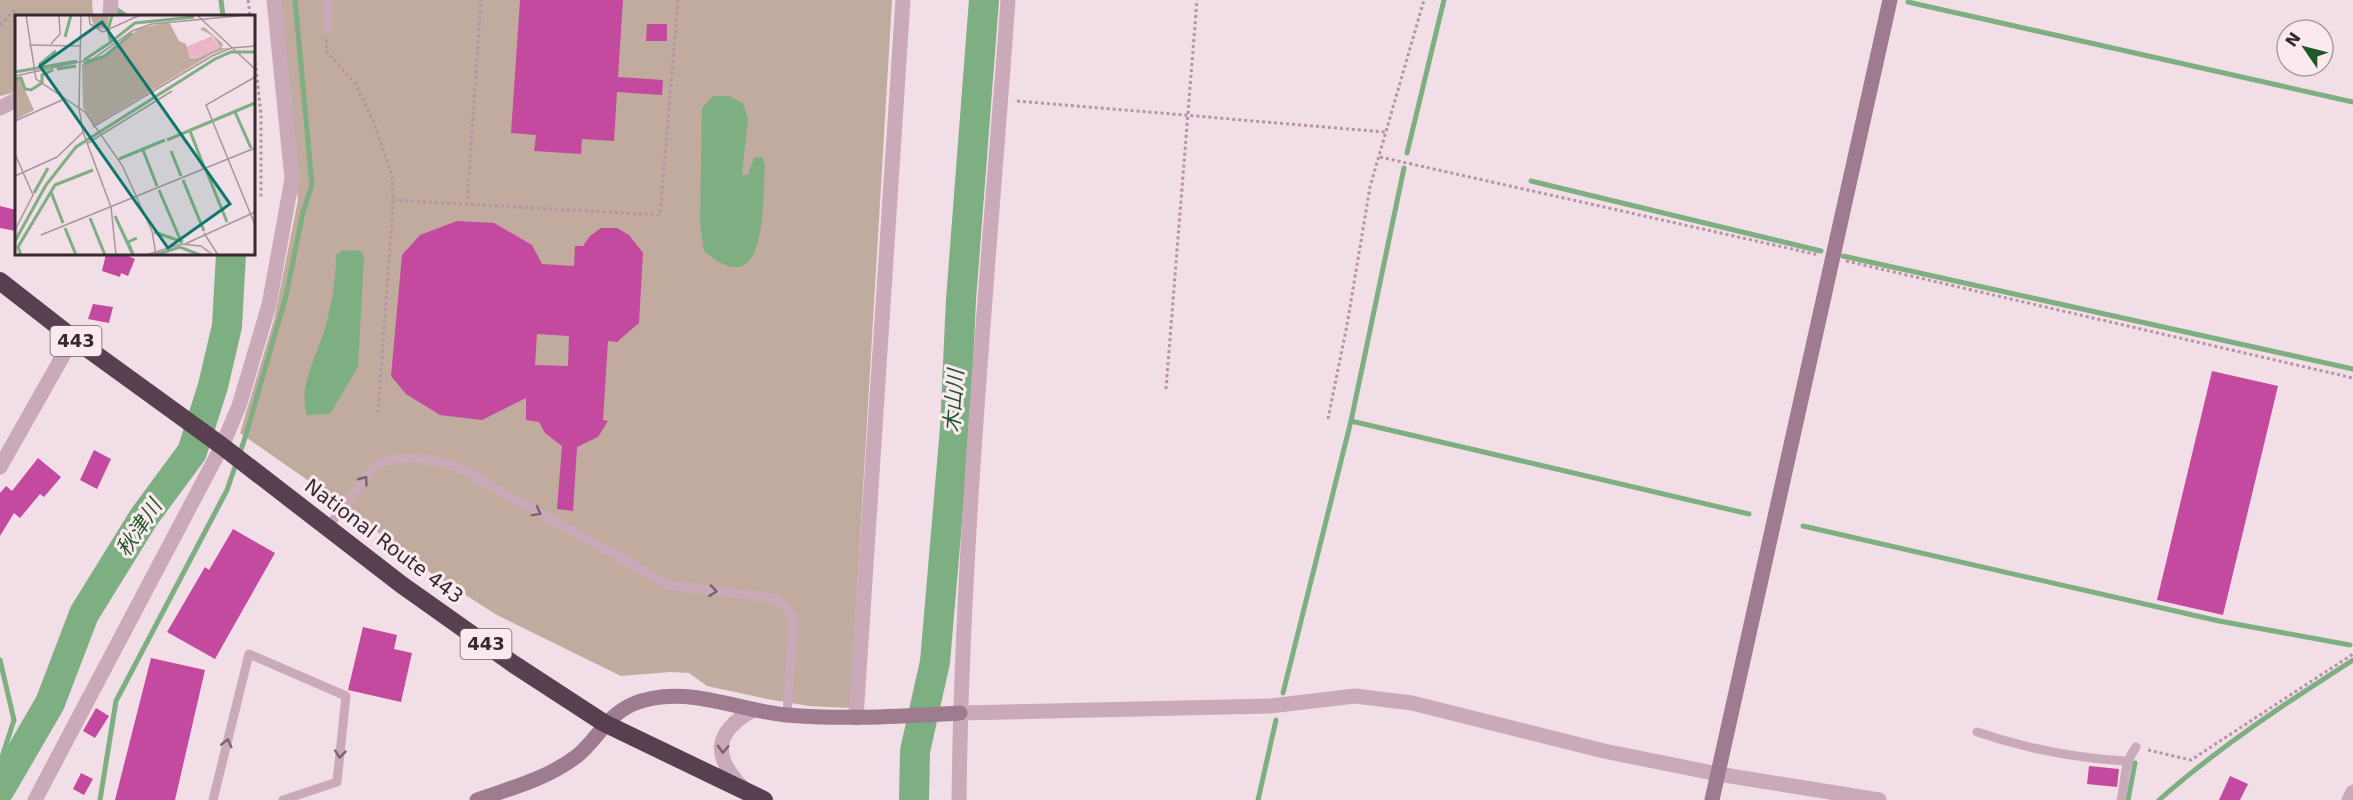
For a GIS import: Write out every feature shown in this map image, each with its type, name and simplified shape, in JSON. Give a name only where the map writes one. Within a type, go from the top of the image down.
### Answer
[{"type":"highway","name":"National Route 443","points":[[0,281],[457,624],[604,723],[756,797]]},
{"type":"street","points":[[110,15],[111,0]]},
{"type":"street","points":[[35,800],[233,454],[239,406],[269,305],[292,179],[274,0]]},
{"type":"street","points":[[861,717],[903,0]]},
{"type":"street","points":[[959,800],[960,713],[980,369],[1008,0]]},
{"type":"street","points":[[1712,800],[1890,0]]},
{"type":"street","points":[[0,108],[15,100]]},
{"type":"street","points":[[0,467],[73,338]]},
{"type":"street","points":[[477,800],[549,774],[579,755],[604,723],[633,704],[671,696],[702,698],[787,715],[861,717],[1270,706],[1355,696],[1412,703],[1604,751],[1718,774],[1879,800]]},
{"type":"street","points":[[753,710],[737,719],[726,730],[720,746],[722,759],[732,777],[756,797]]},
{"type":"street","points":[[2349,800],[2353,792]]},
{"type":"lane","points":[[327,0],[328,27]]},
{"type":"lane","points":[[328,527],[375,466],[386,460],[423,459],[457,467],[669,585],[773,598],[783,603],[790,611],[793,621],[787,715]]},
{"type":"lane","points":[[213,800],[249,654],[346,696],[337,782],[283,800]]},
{"type":"lane","points":[[1977,732],[2050,753],[2080,758],[2126,760]]},
{"type":"lane","points":[[2121,800],[2126,778],[2126,760],[2136,747]]},
{"type":"path","points":[[248,0],[250,15]]},
{"type":"path","points":[[467,205],[481,0]]},
{"type":"path","points":[[393,200],[660,214],[678,0]]},
{"type":"path","points":[[1166,389],[1190,116],[1197,0]]},
{"type":"path","points":[[1328,419],[1347,325],[1360,233],[1370,187],[1424,0]]},
{"type":"path","points":[[0,25],[16,9]]},
{"type":"path","points":[[328,27],[326,51],[355,82],[372,118],[392,176],[393,200],[378,412]]},
{"type":"path","points":[[255,59],[261,114],[261,196]]},
{"type":"path","points":[[1001,99],[1385,132]]},
{"type":"path","points":[[1380,157],[1832,257],[2353,378]]},
{"type":"path","points":[[2136,747],[2191,760],[2353,654]]},
{"type":"shaded area","points":[[0,0],[92,0],[93,15],[15,15],[15,92],[0,96]]},
{"type":"shaded area","points":[[278,0],[892,0],[850,708],[809,706],[707,686],[689,673],[670,672],[621,676],[497,615],[431,573],[336,500],[240,433],[274,320],[298,200]]},
{"type":"shaded area","points":[[713,96],[729,96],[743,103],[748,119],[742,175],[748,175],[754,158],[762,157],[765,165],[762,223],[758,243],[751,258],[741,266],[725,265],[704,251],[700,223],[702,108]]},
{"type":"shaded area","points":[[359,250],[364,256],[358,367],[330,414],[307,415],[305,393],[307,381],[323,336],[332,299],[336,255],[342,251]]},
{"type":"building","points":[[520,0],[623,0],[618,77],[663,80],[662,95],[617,92],[614,141],[582,139],[581,154],[534,151],[536,135],[511,133]]},
{"type":"building","points":[[647,24],[667,24],[667,41],[646,41]]},
{"type":"building","points":[[0,206],[15,210],[15,231],[0,228]]},
{"type":"building","points":[[457,221],[494,223],[532,245],[542,264],[574,266],[575,246],[583,246],[590,236],[601,228],[617,228],[629,235],[643,253],[639,323],[617,342],[608,341],[603,420],[608,421],[598,437],[577,447],[573,511],[557,509],[562,446],[545,433],[539,422],[526,420],[526,398],[482,420],[440,415],[406,394],[391,376],[402,255],[420,235]],"holes":[[[537,334],[569,336],[568,366],[535,365]]]},
{"type":"building","points":[[106,255],[126,255],[135,259],[128,276],[121,273],[120,277],[102,271]]},
{"type":"building","points":[[93,304],[113,307],[109,323],[88,319]]},
{"type":"building","points":[[2212,371],[2278,386],[2223,615],[2157,600]]},
{"type":"building","points":[[94,450],[111,459],[97,489],[80,480]]},
{"type":"building","points":[[38,458],[61,477],[44,497],[40,494],[20,518],[14,513],[0,536],[0,493],[6,486],[12,491]]},
{"type":"building","points":[[233,529],[275,553],[215,659],[167,632],[205,567],[209,570]]},
{"type":"building","points":[[363,627],[397,635],[394,649],[412,653],[401,702],[348,690]]},
{"type":"building","points":[[151,658],[205,670],[175,800],[115,800]]},
{"type":"building","points":[[96,708],[109,716],[95,738],[83,731]]},
{"type":"building","points":[[2089,766],[2119,769],[2117,787],[2087,784]]},
{"type":"building","points":[[81,773],[93,779],[84,795],[73,789]]},
{"type":"building","points":[[2230,776],[2248,784],[2240,800],[2219,800]]},
{"type":"waterway","name":"秋津川","points":[[221,0],[223,15]]},
{"type":"waterway","points":[[100,800],[116,701],[227,490],[245,438],[286,296],[303,212],[312,185],[295,0]]},
{"type":"waterway","name":"木山川","points":[[914,800],[915,751],[935,662],[955,428],[961,300],[984,0]]},
{"type":"waterway","points":[[1407,153],[1444,0]]},
{"type":"waterway","points":[[1908,2],[2353,102]]},
{"type":"waterway","points":[[113,7],[125,15]]},
{"type":"waterway","points":[[1283,693],[1351,421],[1404,168]]},
{"type":"waterway","points":[[1531,181],[1821,251]]},
{"type":"waterway","name":"秋津川","points":[[0,789],[50,703],[84,614],[144,517],[192,452],[213,386],[227,326],[231,255]]},
{"type":"waterway","points":[[1843,256],[2353,369]]},
{"type":"waterway","points":[[1351,421],[1749,514]]},
{"type":"waterway","points":[[1803,526],[2219,621],[2350,645]]},
{"type":"waterway","points":[[0,660],[14,720],[0,763]]},
{"type":"waterway","points":[[2159,800],[2229,744],[2353,660]]},
{"type":"waterway","points":[[1258,800],[1276,720]]},
{"type":"waterway","points":[[2128,800],[2135,763]]}]
